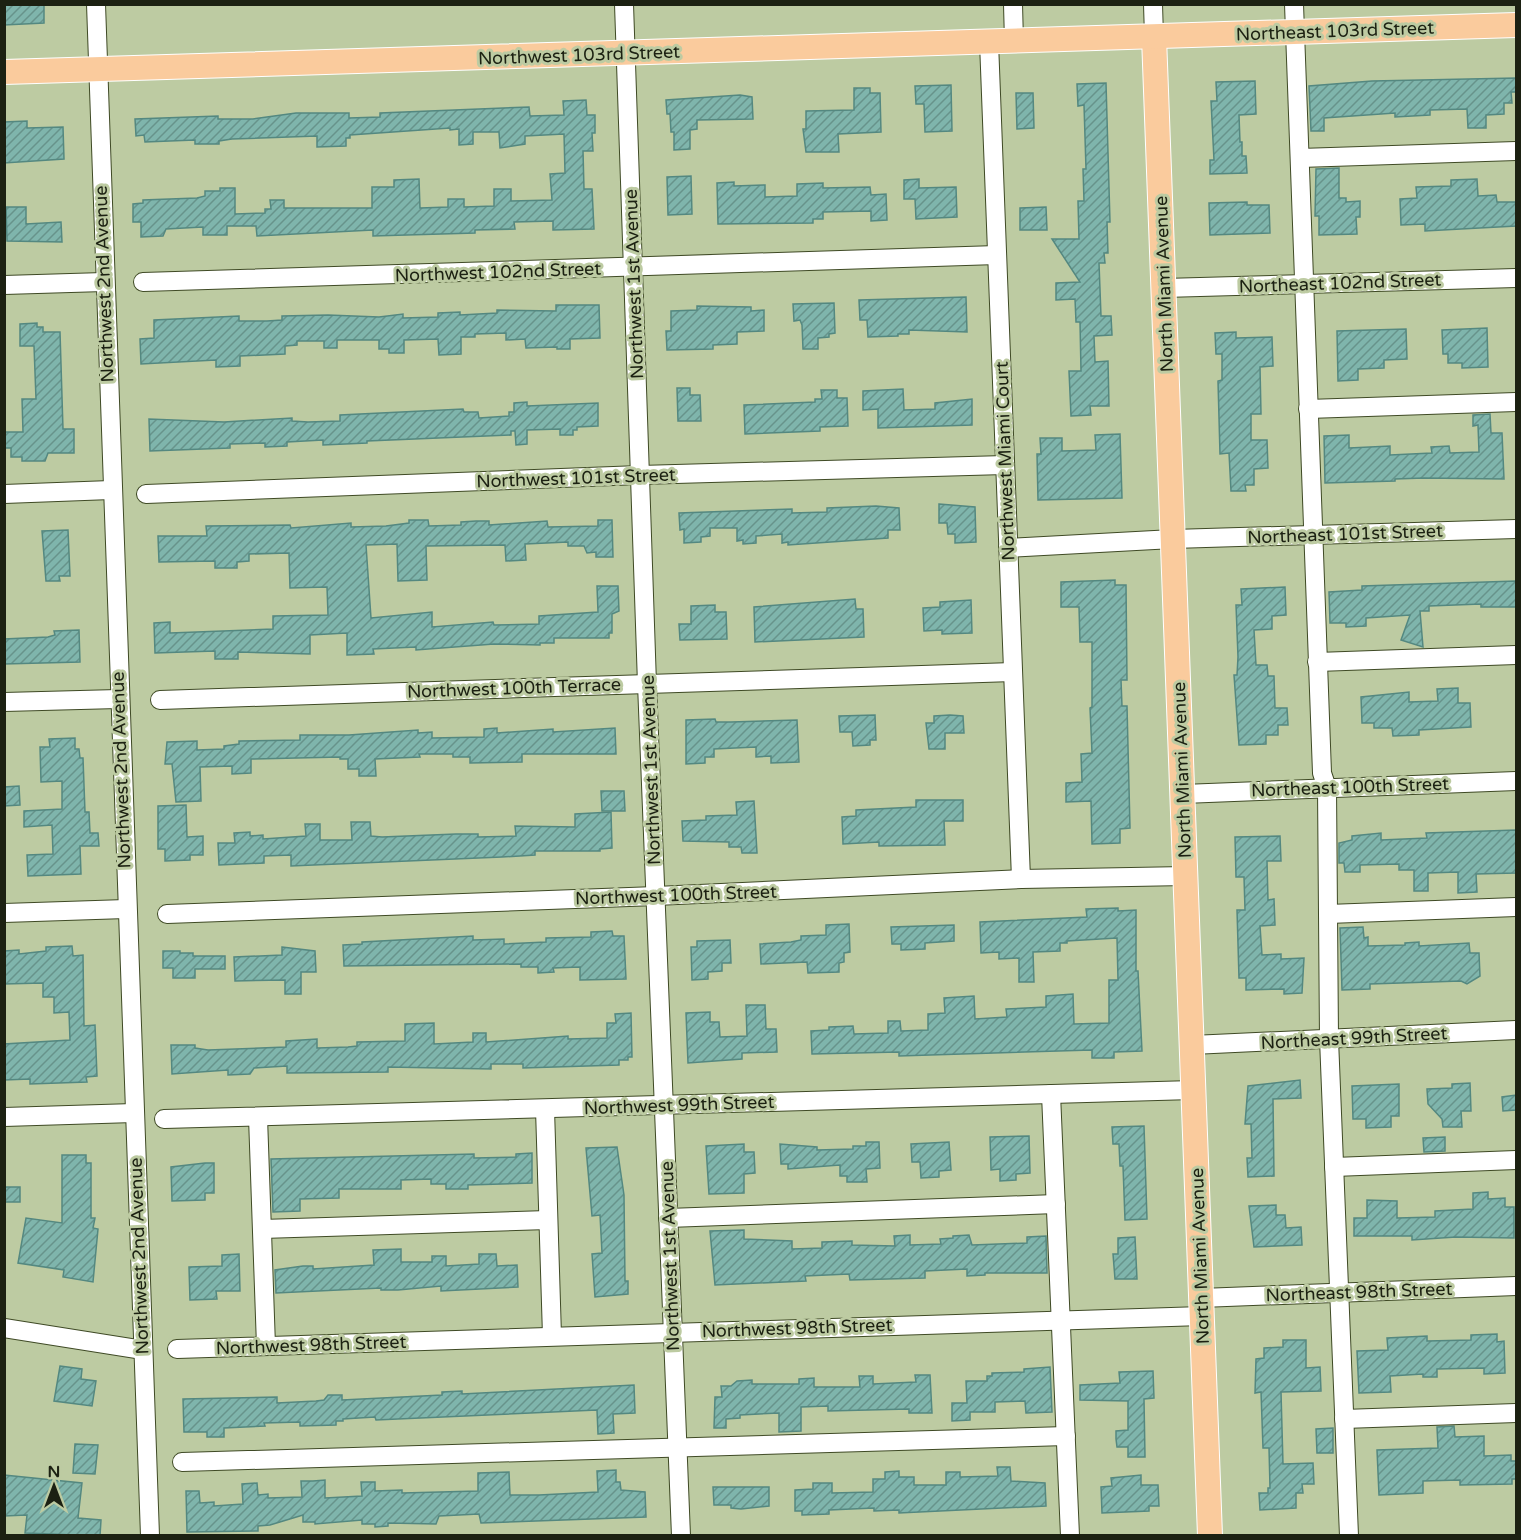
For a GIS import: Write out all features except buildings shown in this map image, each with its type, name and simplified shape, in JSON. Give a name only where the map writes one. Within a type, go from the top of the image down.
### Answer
[{"type":"main road","name":"Northeast 103rd Street","points":[[1154,37],[1516,26]]},
{"type":"main road","name":"Northwest 103rd Street","points":[[4,72],[1154,37]]},
{"type":"main road","name":"North Miami Avenue","points":[[1154,37],[1210,1536]]},
{"type":"street","name":"Northwest 2nd Avenue","points":[[96,4],[118,699],[150,1536]]},
{"type":"street","name":"Northwest 1st Avenue","points":[[624,4],[647,684],[681,1536]]},
{"type":"street","points":[[1012,4],[1014,42]]},
{"type":"street","name":"North Miami Avenue","points":[[1153,4],[1154,37]]},
{"type":"street","points":[[1294,4],[1317,662],[1322,773],[1326,788],[1329,1039],[1349,1536]]},
{"type":"street","name":"Northwest Miami Court","points":[[989,42],[1021,879]]},
{"type":"street","points":[[1300,158],[1516,150]]},
{"type":"street","name":"Northwest 102nd Street","points":[[142,282],[997,255]]},
{"type":"street","name":"Northeast 102nd Street","points":[[1164,288],[1516,278]]},
{"type":"street","points":[[4,285],[104,282]]},
{"type":"street","points":[[1308,409],[1516,402]]},
{"type":"street","name":"Northwest 101st Street","points":[[146,494],[640,475],[1005,465]]},
{"type":"street","points":[[4,494],[111,490]]},
{"type":"street","name":"Northeast 101st Street","points":[[1173,539],[1516,529]]},
{"type":"street","points":[[1008,548],[1173,539]]},
{"type":"street","points":[[1317,662],[1516,655]]},
{"type":"street","name":"Northwest 100th Terrace","points":[[160,700],[1012,672]]},
{"type":"street","points":[[4,702],[118,699]]},
{"type":"street","name":"Northeast 100th Street","points":[[1183,794],[1516,781]]},
{"type":"street","name":"Northwest 100th Street","points":[[167,914],[656,896],[1021,879],[1186,876]]},
{"type":"street","points":[[1328,914],[1516,907]]},
{"type":"street","points":[[4,913],[126,909]]},
{"type":"street","name":"Northeast 99th Street","points":[[1192,1045],[1516,1030]]},
{"type":"street","name":"Northwest 99th Street","points":[[164,1119],[1194,1090]]},
{"type":"street","points":[[1051,1094],[1070,1536]]},
{"type":"street","points":[[545,1109],[552,1336]]},
{"type":"street","points":[[4,1116],[134,1113]]},
{"type":"street","points":[[258,1118],[266,1346]]},
{"type":"street","points":[[1334,1167],[1516,1160]]},
{"type":"street","points":[[668,1218],[1056,1204]]},
{"type":"street","points":[[262,1230],[548,1220]]},
{"type":"street","name":"Northeast 98th Street","points":[[1202,1307],[1339,1293],[1516,1286]]},
{"type":"street","name":"Northwest 98th Street","points":[[177,1349],[1061,1320],[1202,1307]]},
{"type":"street","points":[[4,1328],[143,1350]]},
{"type":"street","points":[[1344,1419],[1516,1413]]},
{"type":"street","points":[[183,1462],[1066,1436]]}]
